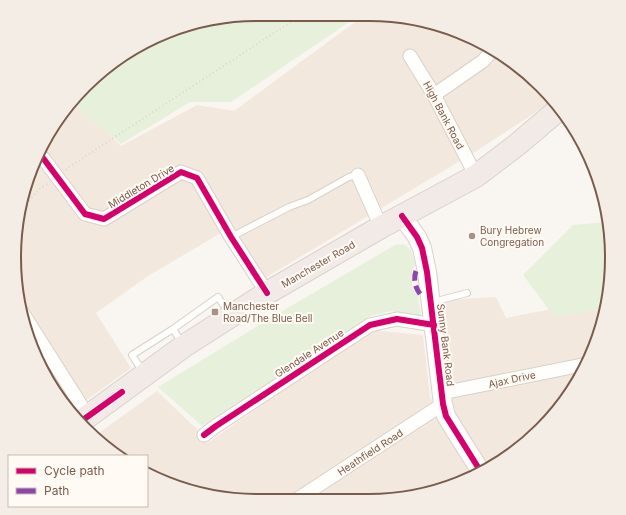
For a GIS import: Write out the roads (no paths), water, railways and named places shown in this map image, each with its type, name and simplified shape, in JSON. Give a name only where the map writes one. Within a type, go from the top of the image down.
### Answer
[{"type":"highway","name":"Manchester Road","points":[[85,419],[144,375],[179,338],[231,316],[267,293],[381,227],[476,176],[518,144],[555,113]]},
{"type":"street","points":[[434,95],[483,61],[489,54]]},
{"type":"street","name":"High Bank Road","points":[[410,56],[434,95],[476,176]]},
{"type":"street","name":"Middleton Drive","points":[[43,158],[85,214],[104,219],[181,172],[197,178],[230,237],[267,293]]},
{"type":"street","points":[[358,175],[381,227]]},
{"type":"street","name":"Sunny Bank Road","points":[[402,216],[417,237],[422,248],[420,267],[434,325],[446,416],[478,467]]},
{"type":"street","name":"Glendale Avenue","points":[[204,435],[370,325],[397,319],[434,325]]},
{"type":"street","points":[[33,332],[82,415]]},
{"type":"street","name":"Ajax Drive","points":[[443,398],[579,366]]},
{"type":"street","name":"Heathfield Road","points":[[305,494],[443,398]]},
{"type":"lane","points":[[230,237],[289,207],[308,200],[349,177],[358,175]]},
{"type":"lane","points":[[427,298],[466,294]]},
{"type":"place","name":"Bury Hebrew Congregation","points":[[472,236]]},
{"type":"place","name":"Manchester Road/The Blue Bell","points":[[215,312]]}]
